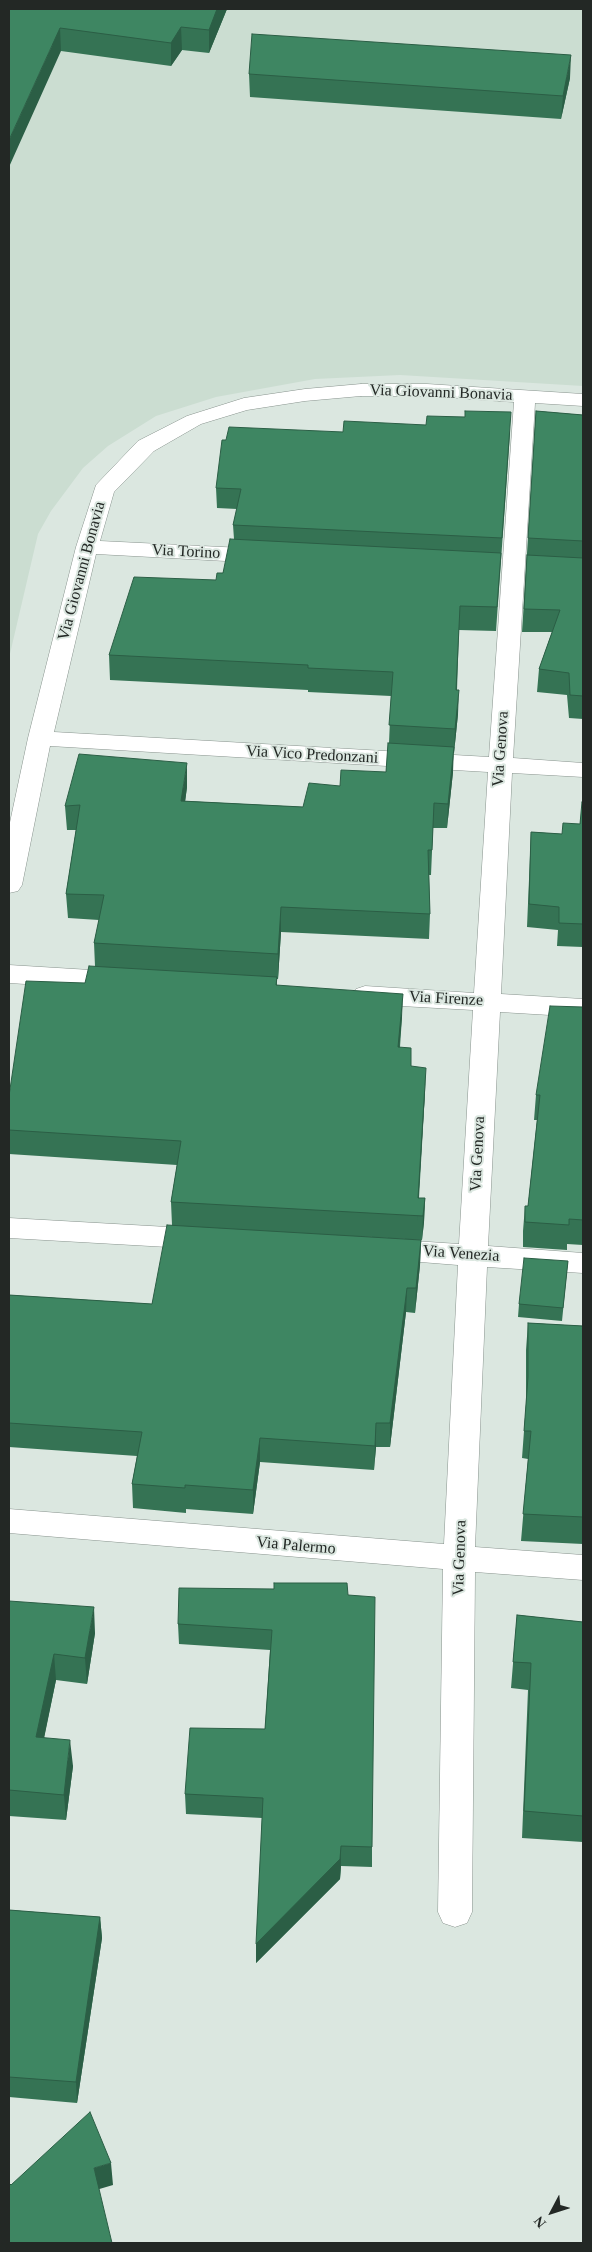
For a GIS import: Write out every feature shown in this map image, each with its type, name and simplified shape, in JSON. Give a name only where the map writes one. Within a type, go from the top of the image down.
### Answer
[{"type":"street","name":"Via Giovanni Bonavia","points":[[9,885],[40,738],[87,547],[104,490],[146,446],[194,420],[244,404],[305,395],[361,390],[427,390],[583,400]]},
{"type":"street","name":"Via Genova","points":[[455,1912],[459,1560],[473,1254],[500,766],[525,396]]},
{"type":"street","name":"Via Torino","points":[[87,547],[285,557]]},
{"type":"street","name":"Via Vico Predonzani","points":[[40,738],[583,770]]},
{"type":"street","points":[[9,974],[148,982]]},
{"type":"street","name":"Via Firenze","points":[[337,993],[583,1008]]},
{"type":"street","points":[[9,1228],[226,1240]]},
{"type":"street","name":"Via Venezia","points":[[354,1248],[473,1254],[583,1263]]},
{"type":"street","name":"Via Palermo","points":[[9,1521],[459,1560],[583,1568]]},
{"type":"shaded area","points":[[9,9],[583,9],[583,386],[400,375],[315,379],[216,397],[156,416],[108,446],[83,468],[51,511],[38,534],[9,658]]},
{"type":"building","points":[[9,9],[217,9],[209,30],[181,27],[171,43],[60,28],[9,140]]},
{"type":"building","points":[[252,34],[571,55],[563,96],[249,74]]},
{"type":"building","points":[[465,411],[511,412],[502,538],[233,525],[241,489],[216,488],[222,440],[226,440],[229,427],[343,432],[344,421],[426,425],[427,416],[465,417]]},
{"type":"building","points":[[536,411],[583,415],[583,541],[528,538]]},
{"type":"building","points":[[230,539],[501,553],[497,607],[460,606],[456,690],[459,690],[455,729],[389,725],[393,672],[308,668],[308,665],[109,655],[134,577],[216,580],[217,573],[223,573]]},
{"type":"building","points":[[527,555],[583,558],[583,696],[570,695],[569,673],[539,669],[560,610],[524,609]]},
{"type":"building","points":[[388,743],[454,747],[448,804],[434,803],[432,850],[428,850],[430,914],[281,907],[278,954],[94,943],[104,895],[66,894],[80,805],[65,806],[79,754],[187,763],[181,801],[303,807],[309,783],[340,786],[341,770],[386,772]]},
{"type":"building","points":[[582,802],[583,924],[559,923],[559,907],[529,904],[531,832],[562,834],[563,823],[580,824]]},
{"type":"building","points":[[89,966],[277,977],[276,985],[403,994],[398,1047],[411,1048],[411,1066],[426,1068],[418,1198],[425,1198],[423,1216],[171,1202],[181,1141],[9,1130],[9,1096],[26,981],[85,983]]},
{"type":"building","points":[[550,1006],[583,1007],[583,1220],[569,1219],[569,1225],[525,1222],[525,1206],[528,1206],[540,1095],[536,1095]]},
{"type":"building","points":[[167,1225],[421,1240],[416,1288],[407,1288],[390,1423],[376,1423],[375,1446],[260,1438],[253,1490],[185,1485],[185,1488],[132,1484],[142,1432],[9,1423],[9,1295],[152,1304]]},
{"type":"building","points":[[524,1258],[568,1261],[563,1308],[519,1304]]},
{"type":"building","points":[[528,1323],[583,1326],[583,1517],[523,1514],[531,1431],[524,1431],[528,1377]]},
{"type":"building","points":[[274,1583],[347,1583],[348,1595],[375,1597],[372,1847],[341,1846],[340,1859],[256,1944],[263,1798],[185,1794],[190,1728],[265,1729],[272,1630],[178,1624],[179,1588],[274,1589]]},
{"type":"building","points":[[9,1601],[94,1607],[85,1658],[54,1654],[36,1737],[70,1740],[64,1795],[9,1790]]},
{"type":"building","points":[[517,1615],[583,1622],[583,1816],[524,1811],[531,1663],[513,1662]]},
{"type":"building","points":[[9,1910],[100,1917],[76,2082],[9,2077]]},
{"type":"building","points":[[90,2112],[111,2163],[94,2168],[112,2243],[9,2243],[9,2183],[11,2185]]}]
